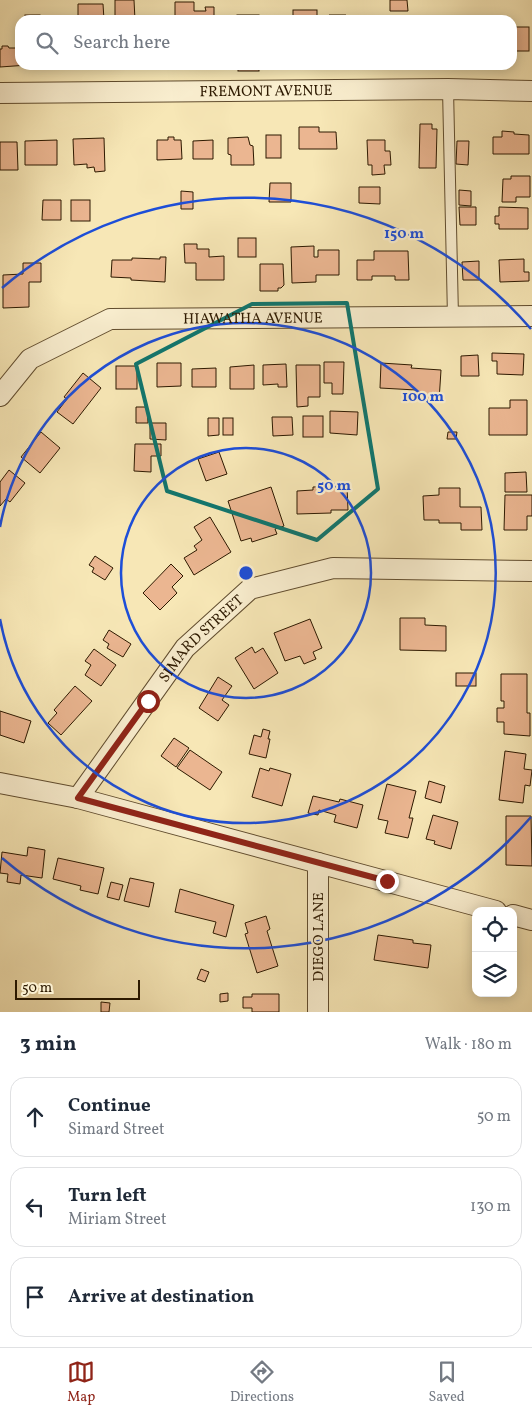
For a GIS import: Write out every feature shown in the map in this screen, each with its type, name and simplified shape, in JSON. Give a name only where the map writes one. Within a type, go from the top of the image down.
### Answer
[{"type":"street","name":"FREMONT AVENUE","points":[[0,93],[448,88],[532,90]]},
{"type":"street","name":"HIAWATHA AVENUE","points":[[0,396],[30,359],[110,319],[532,316]]},
{"type":"street","name":"SIMARD STREET","points":[[78,798],[185,648],[250,589],[333,568],[532,571]]},
{"type":"street","points":[[0,783],[78,798],[481,907]]},
{"type":"street","name":"DIEGO LANE","points":[[318,863],[318,1012]]},
{"type":"street","points":[[517,917],[532,920]]},
{"type":"lane","points":[[448,88],[453,317]]},
{"type":"highlighted area","points":[[347,303],[378,489],[317,540],[167,491],[136,364],[252,304]]},
{"type":"building","points":[[115,0],[134,0],[135,15],[115,15]]},
{"type":"building","points":[[390,0],[407,0],[408,11],[390,11]]},
{"type":"building","points":[[175,2],[194,2],[194,11],[206,11],[205,7],[214,7],[214,15],[175,15]]},
{"type":"building","points":[[78,4],[103,4],[104,15],[78,15]]},
{"type":"building","points":[[293,10],[317,10],[317,15],[293,15]]},
{"type":"building","points":[[517,27],[529,27],[529,51],[517,51]]},
{"type":"building","points":[[2,46],[15,48],[15,66],[0,67],[0,49],[2,49]]},
{"type":"building","points":[[238,70],[259,70],[259,71]]},
{"type":"building","points":[[420,124],[432,124],[432,129],[437,129],[436,168],[419,168]]},
{"type":"building","points":[[299,127],[319,127],[319,132],[336,132],[337,149],[299,149]]},
{"type":"building","points":[[502,131],[529,135],[529,154],[493,154],[493,137],[502,137]]},
{"type":"building","points":[[266,135],[281,135],[281,158],[266,158]]},
{"type":"building","points":[[168,137],[174,137],[174,140],[181,140],[182,159],[157,160],[157,140],[168,140]]},
{"type":"building","points":[[248,137],[250,145],[253,146],[254,165],[231,165],[231,155],[228,154],[228,138]]},
{"type":"building","points":[[104,138],[105,171],[95,172],[94,167],[87,168],[87,164],[74,165],[73,139]]},
{"type":"building","points":[[57,140],[57,165],[25,165],[25,141]]},
{"type":"building","points":[[213,140],[213,159],[193,159],[193,141]]},
{"type":"building","points":[[367,140],[385,140],[385,151],[390,151],[391,165],[384,165],[385,174],[372,175],[372,165],[368,165]]},
{"type":"building","points":[[457,141],[469,141],[468,165],[456,164]]},
{"type":"building","points":[[0,142],[17,142],[18,170],[0,170]]},
{"type":"building","points":[[511,176],[530,176],[530,197],[516,197],[516,202],[502,202],[503,179],[511,179]]},
{"type":"building","points":[[270,183],[291,183],[291,202],[269,202]]},
{"type":"building","points":[[359,187],[380,187],[380,204],[359,203]]},
{"type":"building","points":[[459,190],[471,191],[471,206],[459,205]]},
{"type":"building","points":[[181,191],[193,192],[193,209],[181,209]]},
{"type":"building","points":[[43,200],[61,200],[61,220],[42,220]]},
{"type":"building","points":[[71,200],[90,200],[90,221],[71,221]]},
{"type":"building","points":[[459,207],[476,207],[476,225],[460,225]]},
{"type":"building","points":[[499,207],[528,208],[528,229],[499,229],[499,224],[495,224],[495,216],[499,216]]},
{"type":"building","points":[[238,238],[256,238],[256,257],[238,257]]},
{"type":"building","points":[[184,244],[197,244],[197,249],[209,249],[209,257],[224,256],[224,280],[196,280],[196,263],[185,263]]},
{"type":"building","points":[[314,246],[314,257],[318,257],[318,250],[339,250],[339,275],[316,275],[316,282],[292,283],[291,247]]},
{"type":"building","points":[[374,251],[408,251],[409,280],[395,280],[395,276],[372,276],[372,280],[357,280],[357,260],[374,260]]},
{"type":"building","points":[[160,257],[166,257],[165,282],[111,277],[112,260],[132,260],[132,258],[160,259]]},
{"type":"building","points":[[524,259],[524,272],[529,272],[529,281],[500,282],[499,260]]},
{"type":"building","points":[[479,261],[479,280],[463,280],[462,262]]},
{"type":"building","points":[[23,263],[41,263],[41,282],[29,282],[29,307],[3,308],[3,275],[23,274]]},
{"type":"building","points":[[260,264],[283,264],[284,285],[278,288],[278,291],[260,291]]},
{"type":"building","points":[[492,353],[524,354],[523,375],[497,374],[497,361],[492,361]]},
{"type":"building","points":[[478,355],[479,376],[461,376],[461,356]]},
{"type":"building","points":[[324,362],[344,362],[343,394],[332,394],[332,383],[324,383]]},
{"type":"building","points":[[157,363],[181,363],[181,386],[157,387]]},
{"type":"building","points":[[381,363],[412,365],[411,368],[441,370],[439,401],[416,399],[416,390],[380,388]]},
{"type":"building","points":[[286,364],[287,387],[278,387],[278,384],[263,385],[263,365]]},
{"type":"building","points":[[254,365],[254,389],[230,389],[230,367]]},
{"type":"building","points":[[296,365],[320,365],[320,397],[308,397],[308,406],[297,407]]},
{"type":"building","points":[[116,366],[137,366],[137,389],[116,389]]},
{"type":"building","points":[[216,368],[216,387],[192,387],[192,369]]},
{"type":"building","points":[[83,373],[101,388],[73,424],[57,412],[67,399],[64,397]]},
{"type":"building","points":[[510,400],[527,400],[527,435],[489,435],[489,408],[510,408]]},
{"type":"building","points":[[136,407],[147,407],[148,423],[136,423]]},
{"type":"building","points":[[330,411],[358,412],[357,435],[330,433]]},
{"type":"building","points":[[303,416],[323,416],[323,437],[303,437]]},
{"type":"building","points":[[272,417],[292,417],[293,435],[273,436]]},
{"type":"building","points":[[208,418],[219,418],[219,435],[208,436]]},
{"type":"building","points":[[223,418],[233,418],[233,435],[223,435]]},
{"type":"building","points":[[150,423],[166,423],[166,440],[150,439]]},
{"type":"building","points":[[41,432],[60,448],[40,473],[21,457]]},
{"type":"building","points":[[448,432],[457,432],[456,439],[447,439]]},
{"type":"building","points":[[135,444],[161,444],[161,456],[151,456],[151,472],[134,471]]},
{"type":"building","points":[[219,452],[227,474],[206,481],[198,459]]},
{"type":"building","points":[[9,470],[25,483],[10,502],[6,499],[0,506],[0,482]]},
{"type":"building","points":[[526,472],[527,492],[505,492],[505,473]]},
{"type":"building","points":[[347,486],[348,510],[331,510],[331,513],[297,514],[297,491],[313,490],[313,487]]},
{"type":"building","points":[[271,487],[284,526],[275,529],[277,534],[252,542],[251,538],[241,541],[228,501]]},
{"type":"building","points":[[439,488],[460,488],[460,507],[481,507],[482,530],[461,530],[461,523],[439,523],[439,520],[424,520],[423,496],[439,495]]},
{"type":"building","points":[[505,495],[532,495],[532,516],[527,516],[527,530],[504,530]]},
{"type":"building","points":[[210,517],[231,552],[194,575],[184,558],[197,550],[194,546],[202,540],[194,527]]},
{"type":"building","points":[[95,556],[113,568],[105,580],[92,572],[94,568],[89,565]]},
{"type":"building","points":[[171,564],[183,576],[172,587],[177,593],[160,610],[143,593]]},
{"type":"building","points":[[400,618],[425,618],[425,625],[446,626],[446,651],[400,650]]},
{"type":"building","points":[[310,619],[322,648],[313,652],[316,659],[304,664],[300,656],[285,661],[274,633]]},
{"type":"building","points":[[109,630],[131,644],[123,657],[107,648],[109,644],[103,640]]},
{"type":"building","points":[[252,647],[255,653],[263,648],[278,673],[254,689],[235,658]]},
{"type":"building","points":[[94,649],[116,665],[101,686],[85,675],[91,665],[85,661]]},
{"type":"building","points":[[456,673],[476,673],[476,686],[456,686]]},
{"type":"building","points":[[501,674],[527,674],[527,713],[530,713],[530,736],[504,734],[504,722],[497,722],[497,708],[504,708],[504,701],[501,701]]},
{"type":"building","points":[[218,677],[232,686],[222,700],[229,705],[218,721],[199,708]]},
{"type":"building","points":[[75,686],[92,701],[61,735],[48,723],[57,713],[54,710]]},
{"type":"building","points":[[0,711],[31,721],[24,743],[0,735]]},
{"type":"building","points":[[263,729],[270,731],[266,758],[249,754],[254,735],[261,737]]},
{"type":"building","points":[[174,738],[189,748],[176,767],[161,756]]},
{"type":"building","points":[[190,750],[222,772],[210,790],[177,768]]},
{"type":"building","points":[[505,751],[526,754],[524,769],[532,770],[530,786],[525,785],[523,803],[499,800]]},
{"type":"building","points":[[260,768],[269,771],[270,768],[291,774],[282,806],[252,797]]},
{"type":"building","points":[[429,781],[445,786],[441,803],[425,798]]},
{"type":"building","points":[[387,784],[416,791],[409,818],[413,818],[408,838],[385,833],[388,821],[378,819]]},
{"type":"building","points":[[313,796],[339,802],[340,799],[363,805],[357,828],[334,822],[336,815],[319,810],[318,815],[308,813]]},
{"type":"building","points":[[433,815],[458,822],[451,849],[434,844],[435,841],[426,839]]},
{"type":"building","points":[[506,816],[531,816],[532,866],[506,865]]},
{"type":"building","points":[[28,847],[45,850],[42,878],[21,875],[20,884],[7,882],[8,874],[0,873],[2,852],[27,856]]},
{"type":"building","points":[[58,858],[104,868],[98,894],[80,890],[81,886],[53,879]]},
{"type":"building","points":[[130,878],[154,883],[149,907],[124,901]]},
{"type":"building","points":[[111,882],[123,885],[119,900],[107,897]]},
{"type":"building","points":[[180,889],[234,905],[226,937],[213,933],[216,922],[175,912]]},
{"type":"building","points":[[266,916],[270,929],[267,931],[278,966],[257,973],[245,934],[248,933],[245,923]]},
{"type":"building","points":[[378,935],[413,940],[413,943],[431,945],[428,968],[374,960]]},
{"type":"building","points":[[201,969],[209,972],[205,982],[197,979]]},
{"type":"building","points":[[228,993],[228,1001],[220,1002],[220,994]]},
{"type":"building","points":[[252,994],[279,994],[279,1012],[252,1012],[252,1008],[243,1008],[243,997],[252,997]]},
{"type":"building","points":[[101,1002],[110,1003],[109,1012],[101,1012]]},
{"type":"route","points":[[148,701],[78,798],[387,881]]}]
